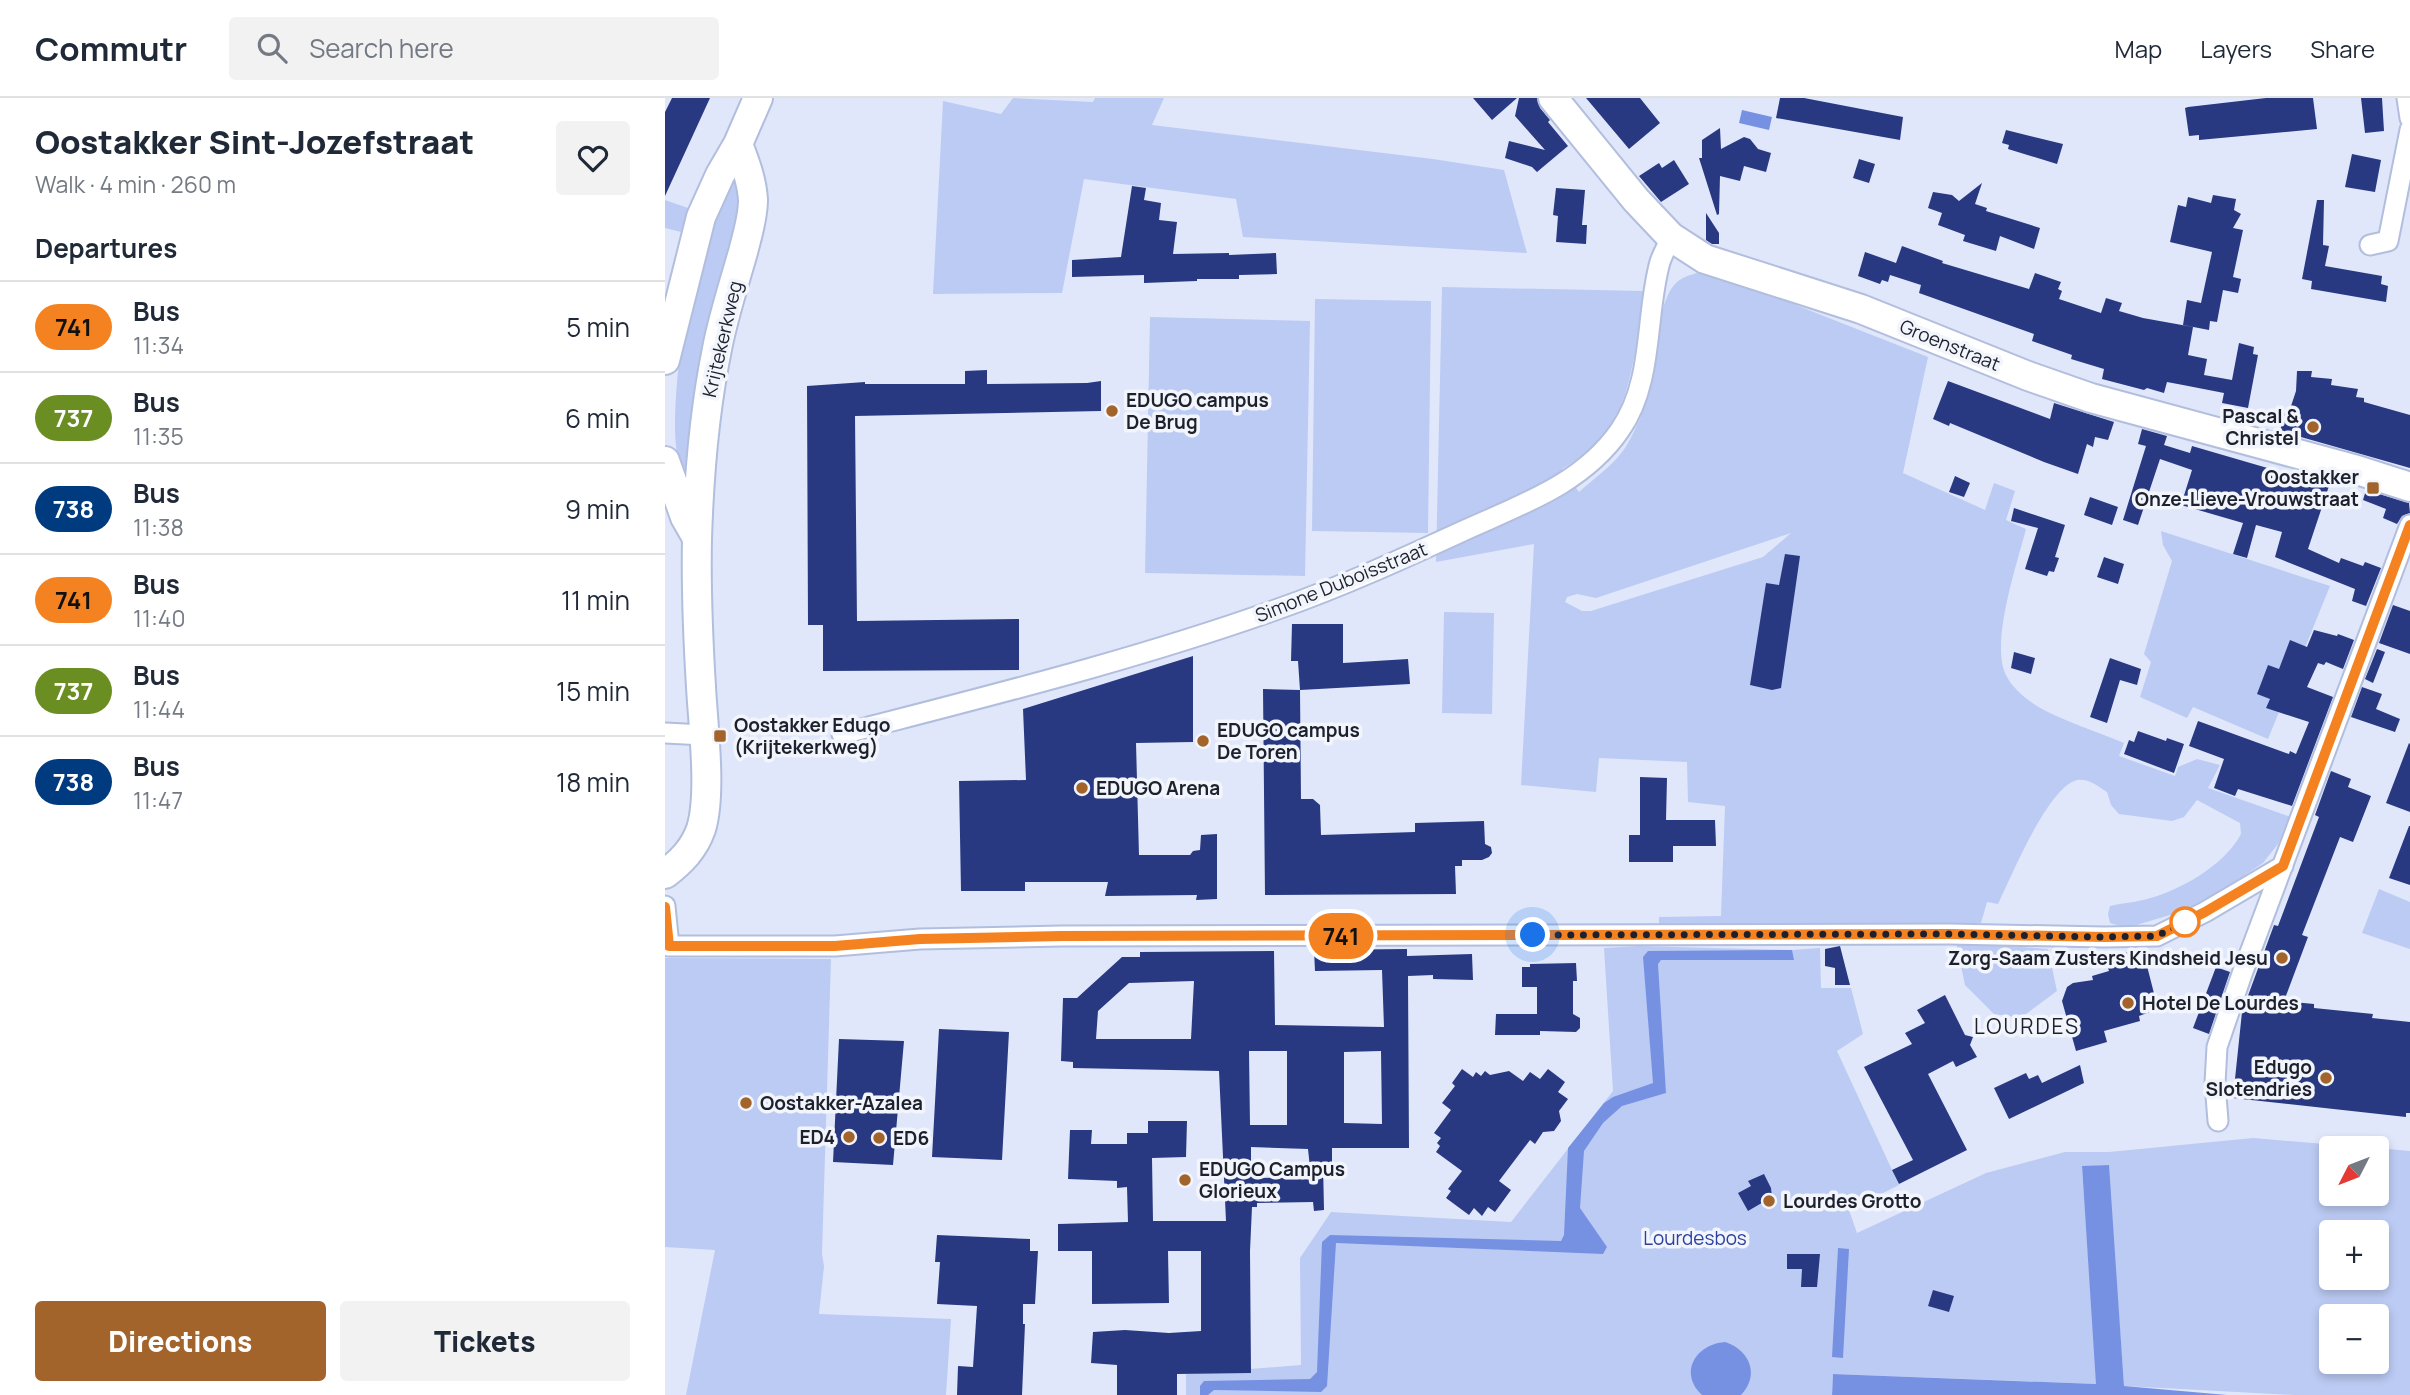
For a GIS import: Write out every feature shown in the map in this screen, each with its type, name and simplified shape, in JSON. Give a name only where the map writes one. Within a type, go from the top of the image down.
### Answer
[{"type":"street","points":[[665,360],[701,217],[758,98]]},
{"type":"street","name":"Groenstraat","points":[[1553,98],[1636,200],[1671,237],[1705,259],[1861,309],[2028,376],[2091,398],[2410,486]]},
{"type":"street","points":[[2407,98],[2410,118]]},
{"type":"street","points":[[2370,245],[2388,241],[2410,130]]},
{"type":"street","name":"Krijtekerkweg","points":[[665,874],[681,862],[694,845],[701,829],[705,789],[697,538],[699,475],[717,347],[750,226],[753,201],[748,170],[738,144]]},
{"type":"street","name":"Simone Duboisstraat","points":[[842,734],[1150,650],[1278,609],[1337,587],[1571,479],[1607,447],[1622,427],[1633,404],[1641,377],[1660,261],[1671,237]]},
{"type":"street","points":[[667,477],[699,475]]},
{"type":"street","name":"Krijtekerkweg","points":[[667,477],[697,538]]},
{"type":"street","points":[[2218,1121],[2215,1083],[2217,1047],[2410,526]]},
{"type":"street","points":[[665,733],[705,735]]},
{"type":"street","points":[[665,906],[669,946],[835,946],[920,939],[1061,936],[2157,936],[2205,912],[2283,866]]},
{"type":"green space","points":[[1013,98],[1093,102],[1095,98],[1164,98],[1152,125],[1504,170],[1527,253],[1243,237],[1236,199],[1084,179],[1062,293],[933,294],[943,101],[1001,114]]},
{"type":"green space","points":[[731,171],[744,190],[688,466],[683,468],[675,438],[675,414],[683,331],[703,238]]},
{"type":"green space","points":[[665,200],[688,208],[681,232],[665,228]]},
{"type":"green space","points":[[1709,271],[1928,357],[1903,473],[1985,510],[1994,483],[2015,491],[2006,520],[2026,529],[2003,622],[2002,659],[2008,679],[2021,694],[2044,710],[2124,743],[2119,756],[2175,776],[2178,767],[2197,759],[2220,765],[2208,788],[2291,817],[2278,844],[2263,863],[2197,907],[2133,926],[2124,927],[2110,923],[2110,906],[2171,891],[2212,867],[2241,834],[2240,823],[2197,800],[2184,817],[2172,821],[2119,814],[2111,805],[2107,792],[2090,782],[2077,780],[2066,786],[2043,815],[2031,834],[1998,904],[1987,902],[1981,923],[1832,923],[1659,928],[1659,917],[1721,916],[1725,806],[1688,802],[1687,762],[1599,758],[1596,792],[1521,785],[1534,544],[1436,562],[1442,287],[1645,291],[1629,381],[1618,414],[1594,445],[1562,469],[1579,492],[1618,457],[1640,419],[1645,405],[1658,328],[1668,295],[1682,278]],"holes":[[[1791,533],[1763,557],[1591,611],[1582,611],[1565,602],[1567,597],[1577,594],[1596,598]]]},
{"type":"green space","points":[[1315,299],[1431,301],[1428,533],[1312,531]]},
{"type":"green space","points":[[1150,317],[1310,321],[1305,576],[1145,573]]},
{"type":"green space","points":[[2161,531],[2330,586],[2268,739],[2193,707],[2187,718],[2140,697],[2151,662],[2144,654],[2172,561],[2163,545]]},
{"type":"green space","points":[[1444,612],[1494,613],[1492,714],[1442,713]]},
{"type":"green space","points":[[2379,889],[2410,902],[2410,949],[2362,933]]},
{"type":"green space","points":[[1956,942],[2048,949],[2057,991],[2026,1014],[2015,1017],[1994,1014],[1965,985]]},
{"type":"green space","name":"Lourdesbos","points":[[1604,948],[1820,948],[1821,988],[1851,988],[1863,1034],[1837,1051],[1899,1185],[1849,1210],[1857,1233],[1986,1173],[2065,1152],[2109,1152],[2253,1138],[2319,1144],[2319,1206],[2389,1206],[2389,1149],[2410,1151],[2410,1395],[2295,1395],[2124,1386],[2108,1165],[2082,1167],[2097,1384],[1833,1374],[1832,1395],[1186,1395],[1186,1374],[1301,1365],[1300,1258],[1331,1212],[1511,1222],[1613,1091]]},
{"type":"green space","name":"Oostakker-Azalea","points":[[665,958],[831,959],[822,1254],[824,1266],[819,1314],[951,1319],[946,1395],[686,1395],[715,1250],[665,1247]]},
{"type":"water","points":[[1742,110],[1772,117],[1769,130],[1739,123]]},
{"type":"water","points":[[1792,950],[1794,960],[1661,960],[1658,964],[1666,1093],[1622,1106],[1603,1123],[1584,1151],[1580,1208],[1607,1247],[1603,1254],[1336,1243],[1327,1386],[1321,1392],[1214,1390],[1208,1395],[1200,1395],[1200,1386],[1204,1381],[1310,1379],[1317,1372],[1322,1242],[1330,1235],[1561,1241],[1564,1235],[1568,1148],[1604,1103],[1613,1097],[1653,1083],[1643,957],[1648,951]]},
{"type":"water","points":[[2109,1165],[2124,1386],[2227,1395],[1832,1395],[1833,1374],[2096,1384],[2082,1166]]},
{"type":"water","points":[[1838,1248],[1849,1249],[1843,1358],[1832,1357]]},
{"type":"water","points":[[1725,1342],[1746,1357],[1751,1372],[1747,1387],[1741,1395],[1702,1395],[1691,1378],[1694,1361],[1706,1348]]},
{"type":"building","points":[[672,98],[710,98],[665,196],[665,112]]},
{"type":"building","points":[[1473,98],[1517,98],[1492,120]]},
{"type":"building","points":[[1519,98],[1537,98],[1540,108],[1550,120],[1548,122],[1568,146],[1537,172],[1532,167],[1505,158],[1509,141],[1545,150],[1515,116]]},
{"type":"building","points":[[1586,98],[1640,98],[1660,123],[1629,149]]},
{"type":"building","points":[[1780,98],[1804,98],[1903,117],[1900,140],[1776,118]]},
{"type":"building","points":[[2266,98],[2313,98],[2317,129],[2199,140],[2199,135],[2189,136],[2185,108]]},
{"type":"building","points":[[2361,98],[2382,98],[2384,131],[2365,133]]},
{"type":"building","points":[[1720,128],[1721,149],[1744,137],[1750,139],[1758,149],[1771,153],[1766,172],[1744,166],[1740,181],[1720,176],[1717,215],[1699,158],[1702,158],[1702,140]]},
{"type":"building","points":[[2006,130],[2063,144],[2057,164],[2008,149],[2009,145],[2002,143]]},
{"type":"building","points":[[2352,154],[2381,160],[2375,192],[2345,187]]},
{"type":"building","points":[[1859,159],[1875,164],[1869,183],[1853,178]]},
{"type":"building","points":[[1674,160],[1689,184],[1661,202],[1639,176],[1659,163],[1662,168]]},
{"type":"building","points":[[1982,183],[1975,204],[1987,208],[1986,211],[2040,228],[2034,249],[2000,236],[1996,251],[1963,241],[1965,235],[1938,225],[1942,213],[1928,208],[1933,192],[1952,195],[1959,201]]},
{"type":"building","points":[[1132,186],[1146,188],[1144,200],[1161,203],[1159,220],[1177,222],[1173,254],[1276,253],[1277,274],[1239,275],[1239,279],[1144,283],[1144,275],[1072,277],[1072,260],[1121,257]]},
{"type":"building","points":[[1556,188],[1585,190],[1582,225],[1587,225],[1586,244],[1556,242],[1558,216],[1553,215]]},
{"type":"building","points":[[2213,195],[2236,199],[2234,210],[2241,214],[2233,228],[2243,230],[2233,277],[2241,279],[2238,293],[2223,290],[2217,322],[2210,321],[2209,330],[2183,325],[2187,300],[2201,303],[2212,252],[2170,242],[2178,205],[2186,207],[2188,197],[2211,203]]},
{"type":"building","points":[[2317,200],[2324,200],[2323,245],[2329,246],[2325,266],[2382,276],[2381,284],[2388,286],[2386,302],[2311,289],[2312,281],[2302,279]]},
{"type":"building","points":[[1706,213],[1719,233],[1719,244],[1706,240]]},
{"type":"building","points":[[1902,246],[1943,261],[1942,263],[2029,289],[2035,273],[2061,282],[2058,289],[2062,291],[2059,299],[2101,313],[2106,298],[2122,303],[2119,311],[2193,327],[2188,355],[2207,359],[2204,375],[2232,380],[2239,343],[2254,347],[2253,354],[2258,355],[2248,408],[2222,403],[2224,393],[2167,382],[2164,393],[2102,379],[2104,369],[2071,359],[2072,355],[2032,341],[2034,334],[1919,293],[1921,285],[1890,275],[1888,282],[1882,280],[1880,284],[1858,276],[1865,252],[1896,263]]},
{"type":"building","points":[[987,370],[987,384],[1101,381],[1101,411],[855,416],[857,621],[1019,619],[1019,670],[823,671],[823,625],[808,625],[807,386],[865,382],[965,384],[965,371]]},
{"type":"building","points":[[2297,371],[2312,371],[2311,377],[2332,379],[2331,385],[2358,389],[2356,397],[2364,398],[2364,402],[2410,415],[2410,468],[2280,431],[2285,411],[2289,412],[2296,391]]},
{"type":"building","points":[[1948,381],[2050,419],[2054,403],[2114,422],[2108,440],[2095,437],[2093,447],[2087,444],[2078,474],[1950,423],[1949,426],[1933,419]]},
{"type":"building","points":[[2142,429],[2167,436],[2164,445],[2190,453],[2192,446],[2329,486],[2308,549],[2339,563],[2341,558],[2363,566],[2365,562],[2381,568],[2366,606],[2352,601],[2355,589],[2275,557],[2282,532],[2256,525],[2247,558],[2233,554],[2243,523],[2181,505],[2192,470],[2160,459],[2138,525],[2123,520],[2146,446],[2138,444]]},
{"type":"building","points":[[1955,476],[1970,483],[1964,497],[1949,492]]},
{"type":"building","points":[[2366,490],[2409,503],[2410,513],[2402,516],[2397,524],[2383,518],[2386,509],[2363,500]]},
{"type":"building","points":[[2090,497],[2118,507],[2112,525],[2084,515]]},
{"type":"building","points":[[2014,508],[2065,525],[2055,557],[2059,558],[2054,572],[2049,571],[2047,576],[2025,569],[2038,528],[2011,521]]},
{"type":"building","points":[[1785,554],[1800,556],[1781,688],[1772,690],[1750,685],[1766,583],[1779,585]]},
{"type":"building","points":[[2104,557],[2124,564],[2118,584],[2097,577]]},
{"type":"building","points":[[2393,605],[2410,611],[2410,654],[2379,643]]},
{"type":"building","points":[[1292,624],[1343,624],[1343,663],[1408,659],[1410,684],[1300,690],[1298,661],[1291,661]]},
{"type":"building","points":[[2314,630],[2354,640],[2343,669],[2326,662],[2324,665],[2318,663],[2307,687],[2333,697],[2292,806],[2238,789],[2235,796],[2214,788],[2224,759],[2189,746],[2198,721],[2289,754],[2290,751],[2296,754],[2309,722],[2266,708],[2270,699],[2257,694],[2268,665],[2279,669],[2290,640],[2307,647]]},
{"type":"building","points":[[2377,649],[2385,652],[2373,683],[2365,679]]},
{"type":"building","points":[[2014,652],[2035,658],[2031,674],[2011,668]]},
{"type":"building","name":"EDUGO Arena","points":[[1193,656],[1193,742],[1136,743],[1139,855],[1190,855],[1193,851],[1200,850],[1201,835],[1217,834],[1217,899],[1196,900],[1197,895],[1105,896],[1108,882],[1025,882],[1025,891],[961,891],[959,781],[1026,780],[1023,709]]},
{"type":"building","points":[[2110,658],[2141,669],[2137,685],[2120,680],[2107,723],[2090,717]]},
{"type":"building","points":[[2362,687],[2382,694],[2376,709],[2400,719],[2395,732],[2351,717]]},
{"type":"building","points":[[1263,689],[1300,690],[1301,799],[1313,799],[1320,805],[1321,835],[1415,832],[1415,823],[1484,821],[1485,844],[1491,847],[1492,853],[1482,860],[1462,860],[1462,866],[1455,866],[1456,894],[1265,895]]},
{"type":"building","points":[[2138,731],[2184,744],[2174,773],[2124,754],[2129,740],[2134,742]]},
{"type":"building","points":[[2410,744],[2410,812],[2386,803]]},
{"type":"building","points":[[2331,771],[2351,779],[2348,787],[2371,796],[2353,842],[2340,837],[2302,935],[2308,937],[2284,1001],[2314,1004],[2314,1008],[2373,1014],[2372,1018],[2410,1022],[2410,1113],[2406,1113],[2406,1117],[2233,1098],[2242,1012],[2274,925],[2278,926],[2319,817],[2315,815]]},
{"type":"building","points":[[1640,777],[1667,778],[1666,820],[1715,820],[1716,846],[1673,846],[1673,862],[1629,862],[1629,835],[1640,835]]},
{"type":"building","points":[[2410,826],[2410,885],[2389,878]]},
{"type":"building","points":[[1840,946],[1850,985],[1835,985],[1835,968],[1825,966],[1825,949]]},
{"type":"building","points":[[1407,949],[1407,956],[1472,954],[1473,980],[1433,979],[1433,975],[1408,976],[1409,1148],[1332,1148],[1332,1163],[1323,1163],[1324,1210],[1314,1211],[1313,1202],[1257,1203],[1257,1207],[1252,1207],[1251,1373],[1177,1374],[1177,1395],[1117,1395],[1117,1365],[1091,1363],[1093,1332],[1201,1331],[1201,1251],[1168,1251],[1169,1303],[1092,1304],[1092,1251],[1058,1251],[1058,1224],[1128,1222],[1127,1187],[1117,1188],[1117,1181],[1068,1179],[1070,1130],[1092,1130],[1091,1144],[1127,1144],[1127,1133],[1148,1133],[1148,1121],[1187,1121],[1186,1157],[1152,1158],[1153,1221],[1226,1221],[1219,1071],[1073,1068],[1073,1062],[1061,1061],[1063,998],[1077,998],[1122,957],[1140,957],[1140,952],[1274,951],[1275,1025],[1384,1027],[1382,970],[1315,971],[1314,950]],"holes":[[[1194,981],[1191,1039],[1096,1039],[1098,1011],[1129,983]],[[1249,1051],[1287,1051],[1287,1125],[1250,1125]],[[1381,1051],[1382,1124],[1344,1123],[1344,1052]],[[1251,1147],[1308,1149],[1311,1177],[1257,1178],[1257,1174],[1251,1174]]]},
{"type":"building","name":"Hotel De Lourdes","points":[[2139,949],[2139,964],[2146,962],[2158,1009],[2139,1016],[2140,1021],[2104,1031],[2107,1042],[2076,1051],[2062,1001],[2067,987],[2073,983],[2093,980],[2092,976],[2109,971],[2105,959]]},
{"type":"building","points":[[1576,963],[1573,1014],[1580,1018],[1580,1028],[1576,1032],[1540,1031],[1540,1035],[1495,1035],[1496,1014],[1537,1014],[1537,987],[1522,987],[1522,967],[1530,967],[1530,964]]},
{"type":"building","points":[[2216,967],[2230,972],[2209,1034],[2193,1028]]},
{"type":"building","points":[[1945,995],[1965,1035],[1973,1037],[1970,1045],[1977,1057],[1956,1067],[1953,1061],[1928,1074],[1967,1150],[1899,1184],[1892,1170],[1913,1160],[1864,1067],[1912,1044],[1905,1033],[1925,1023],[1917,1010]]},
{"type":"building","points":[[939,1029],[1009,1032],[1002,1160],[932,1157]]},
{"type":"building","points":[[839,1039],[904,1041],[893,1165],[833,1162]]},
{"type":"building","points":[[2080,1065],[2084,1083],[2009,1119],[1994,1088],[2026,1073],[2029,1079],[2038,1075],[2042,1083]]},
{"type":"building","points":[[1462,1069],[1473,1077],[1476,1072],[1481,1076],[1485,1071],[1490,1075],[1509,1071],[1523,1081],[1530,1072],[1540,1079],[1548,1069],[1565,1082],[1558,1092],[1568,1099],[1559,1111],[1561,1121],[1554,1131],[1543,1132],[1535,1144],[1530,1140],[1499,1181],[1511,1190],[1495,1212],[1488,1207],[1482,1216],[1474,1208],[1469,1215],[1446,1198],[1451,1191],[1448,1189],[1462,1171],[1436,1152],[1441,1138],[1434,1133],[1451,1110],[1442,1103],[1455,1086],[1452,1083]]},
{"type":"building","points":[[1764,1174],[1772,1197],[1748,1211],[1738,1193],[1751,1186],[1748,1181]]},
{"type":"building","points":[[937,1235],[1030,1239],[1030,1251],[1038,1251],[1035,1304],[1023,1304],[1025,1324],[1022,1395],[957,1395],[958,1366],[973,1367],[977,1306],[937,1304],[940,1262],[935,1262]]},
{"type":"building","points":[[1787,1254],[1820,1254],[1817,1287],[1801,1287],[1802,1269],[1787,1269]]},
{"type":"building","points":[[1933,1290],[1954,1296],[1949,1312],[1928,1306]]},
{"type":"bus line","name":"741","points":[[665,907],[669,946],[835,946],[920,939],[1061,936],[2157,936],[2205,912],[2283,866],[2410,525]]},
{"type":"place","name":"EDUGO campus De Brug","points":[[1112,411]]},
{"type":"place","name":"Pascal & Christel","points":[[2313,427]]},
{"type":"place","name":"Oostakker Onze-Lieve-Vrouwstraat","points":[[2373,488]]},
{"type":"place","name":"Oostakker Edugo (Krijtekerkweg)","points":[[720,736]]},
{"type":"place","name":"EDUGO campus De Toren","points":[[1203,741]]},
{"type":"place","name":"EDUGO Arena","points":[[1082,788]]},
{"type":"place","name":"Zorg-Saam Zusters Kindsheid Jesu","points":[[2282,958]]},
{"type":"place","name":"Hotel De Lourdes","points":[[2128,1003]]},
{"type":"place","name":"Edugo Slotendries","points":[[2326,1078]]},
{"type":"place","name":"Oostakker-Azalea","points":[[746,1103]]},
{"type":"place","name":"ED4","points":[[849,1137]]},
{"type":"place","name":"ED6","points":[[879,1138]]},
{"type":"place","name":"EDUGO Campus Glorieux","points":[[1185,1180]]},
{"type":"place","name":"Lourdes Grotto","points":[[1769,1201]]},
{"type":"district","name":"LOURDES","points":[[2027,1027]]},
{"type":"route","points":[[1533,935],[2157,936],[2185,922]]}]
